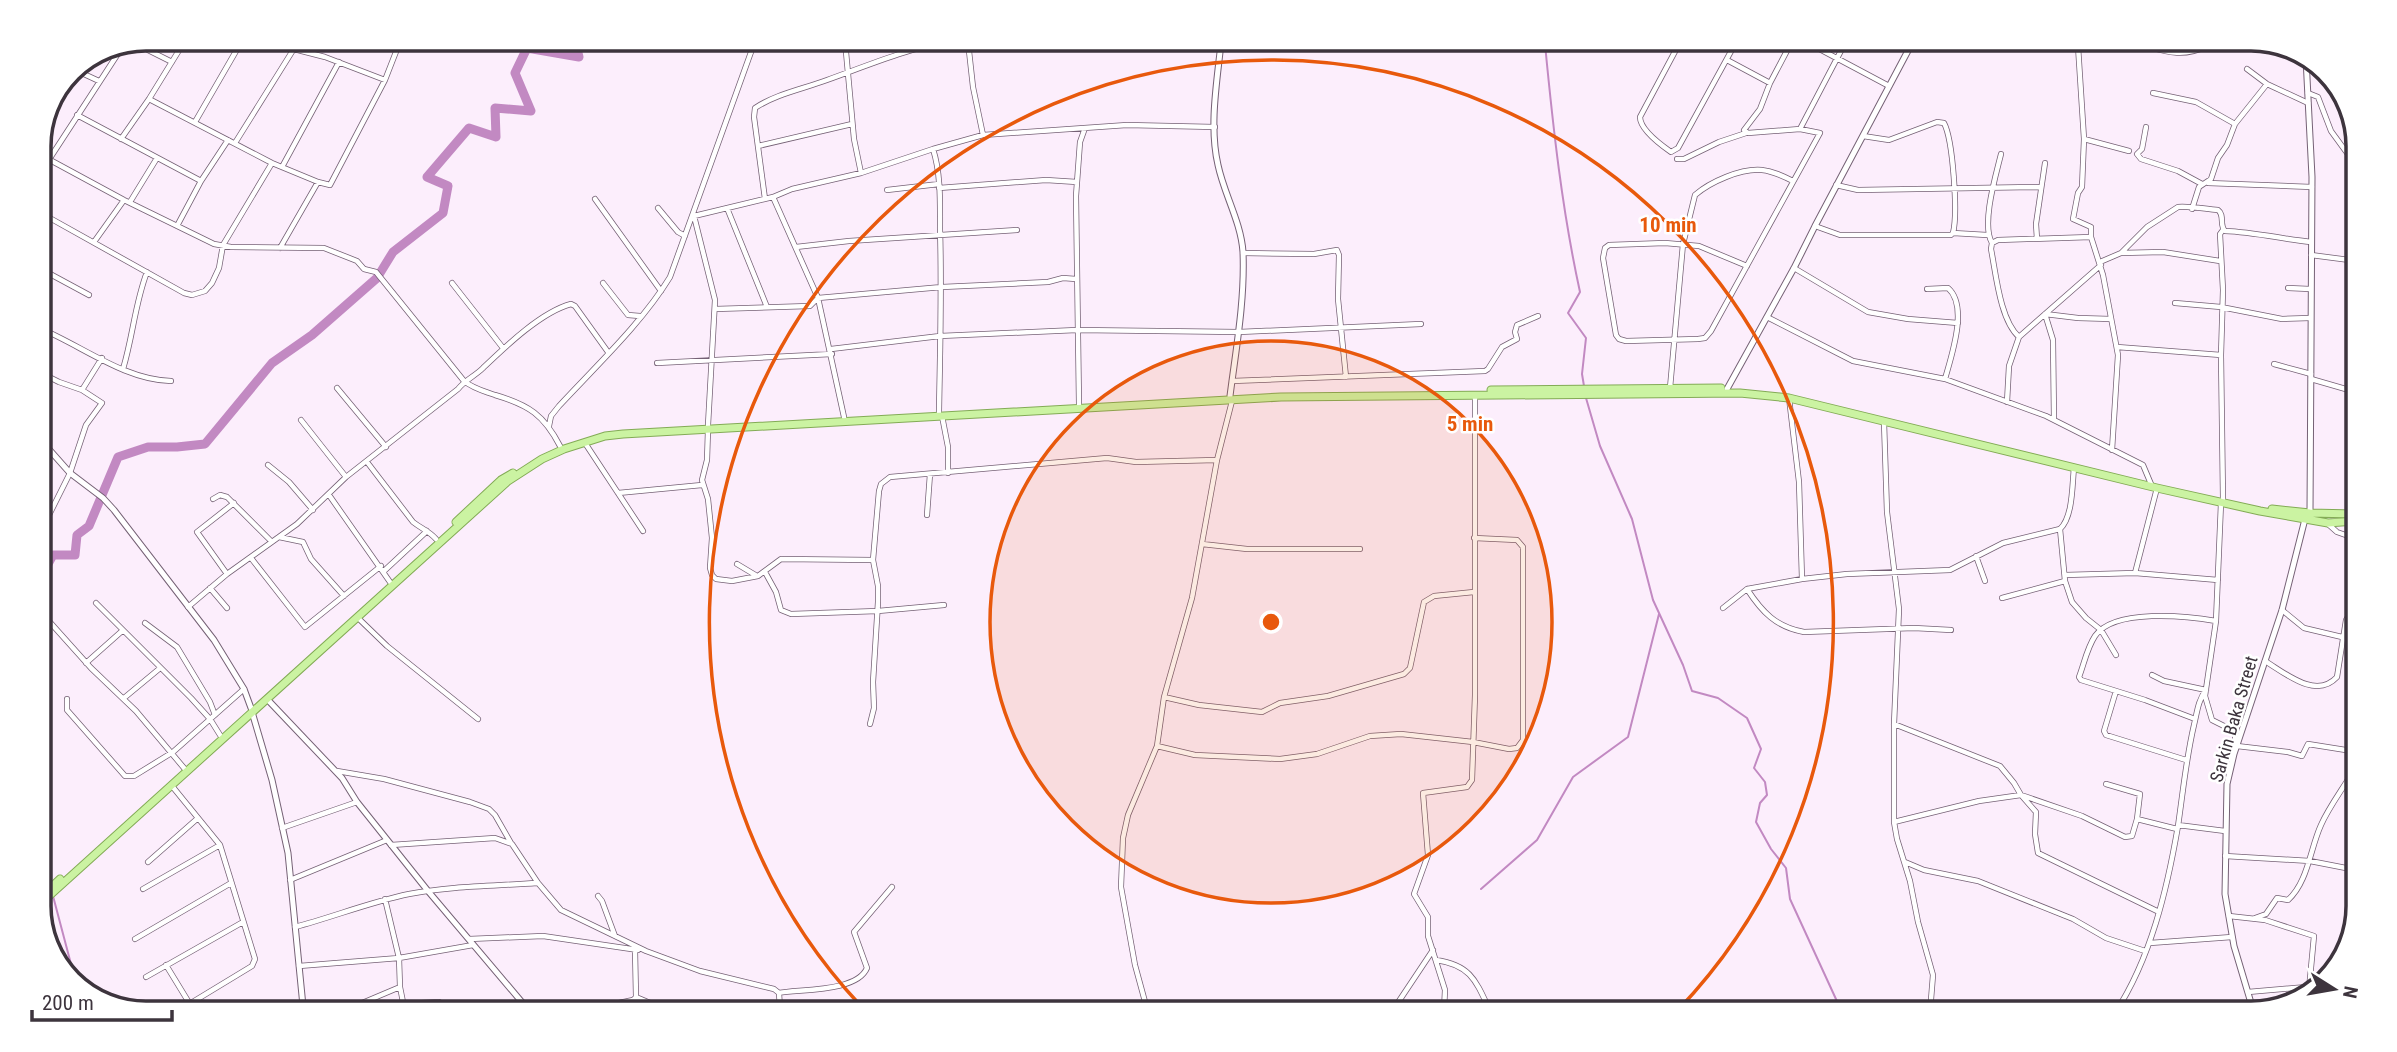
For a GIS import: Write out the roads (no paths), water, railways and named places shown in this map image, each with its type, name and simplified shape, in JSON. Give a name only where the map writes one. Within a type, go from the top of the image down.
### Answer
[{"type":"main road","points":[[51,888],[220,735],[267,699],[501,480],[560,446],[603,433],[1231,398],[1280,393],[1727,389],[1776,392],[1821,401],[2074,468],[2222,501],[2308,516],[2328,523],[2346,518]]},
{"type":"main road","points":[[1055,408],[1079,404],[1231,398],[1717,393],[1788,398],[2154,486]]},
{"type":"main road","points":[[51,894],[251,710],[508,481],[542,459],[585,442],[623,434],[845,417],[941,414]]},
{"type":"main road","points":[[2308,516],[2346,516]]},
{"type":"street","points":[[150,51],[172,62]]},
{"type":"street","points":[[121,139],[179,51]]},
{"type":"street","points":[[195,122],[236,51]]},
{"type":"street","points":[[235,144],[293,51]]},
{"type":"street","points":[[301,51],[385,80]]},
{"type":"street","points":[[149,99],[272,163],[327,185],[332,182],[385,80],[396,51]]},
{"type":"street","points":[[549,426],[551,416],[641,316],[670,277],[752,51]]},
{"type":"street","points":[[846,51],[852,124],[861,173]]},
{"type":"street","points":[[765,199],[755,108],[909,51]]},
{"type":"street","points":[[969,51],[983,135]]},
{"type":"street","points":[[1145,1001],[1125,916],[1120,874],[1123,838],[1128,815],[1157,746],[1164,697],[1183,636],[1231,398],[1239,332],[1243,253],[1218,167],[1215,127],[1220,51]]},
{"type":"street","points":[[1675,51],[1640,117],[1640,123],[1669,152],[1678,148],[1732,51]]},
{"type":"street","points":[[1746,133],[1745,128],[1760,109],[1787,51]]},
{"type":"street","points":[[1824,51],[1889,86]]},
{"type":"street","points":[[1800,129],[1841,51]]},
{"type":"street","points":[[1727,389],[1908,51]]},
{"type":"street","points":[[2078,51],[2084,139],[2082,187],[2073,219],[2091,227],[2116,347],[2118,363],[2112,450]]},
{"type":"street","points":[[2162,51],[2184,54],[2193,51]]},
{"type":"street","points":[[51,156],[116,56]]},
{"type":"street","points":[[1727,60],[1770,83]]},
{"type":"street","points":[[282,167],[339,62]]},
{"type":"street","name":"Sarkin Baka Street","points":[[2251,1001],[2228,916],[2225,894],[2225,831],[2230,771],[2308,516],[2312,187],[2307,68]]},
{"type":"street","points":[[2247,69],[2267,84],[2308,103]]},
{"type":"street","points":[[84,74],[99,81]]},
{"type":"street","points":[[2192,209],[2196,194],[2204,183],[2211,179],[2235,124],[2267,84]]},
{"type":"street","points":[[2153,93],[2196,102],[2235,124]]},
{"type":"street","points":[[2308,93],[2318,97],[2331,131],[2346,152]]},
{"type":"street","points":[[76,115],[201,181]]},
{"type":"street","points":[[1863,136],[1889,140],[1901,138],[1937,122],[1944,122],[1950,136],[1954,189],[1953,233]]},
{"type":"street","points":[[758,146],[852,124]]},
{"type":"street","points":[[694,216],[861,173],[983,135],[1127,125],[1215,127]]},
{"type":"street","points":[[2147,127],[2142,149],[2137,154],[2141,159],[2204,183],[2312,187]]},
{"type":"street","points":[[1079,404],[1077,182],[1080,142],[1085,128]]},
{"type":"street","points":[[1073,129],[1080,142]]},
{"type":"street","points":[[1677,159],[1684,159],[1719,142],[1746,133],[1800,129],[1820,132],[1747,266],[1708,335],[1698,339],[1619,339],[1603,258],[1605,248],[1615,244],[1683,244],[1706,248],[1747,266]]},
{"type":"street","points":[[2084,139],[2129,151]]},
{"type":"street","points":[[177,226],[201,181],[228,140]]},
{"type":"street","points":[[933,149],[938,164],[942,287],[941,414],[948,446],[948,473]]},
{"type":"street","points":[[2001,154],[1993,187],[1987,235],[1992,243],[1991,249],[2008,326],[2019,337]]},
{"type":"street","points":[[94,242],[158,158]]},
{"type":"street","points":[[51,159],[127,201],[214,244],[324,248],[357,261],[364,270],[378,274],[464,381],[476,389],[518,402],[528,408],[549,426],[560,446]]},
{"type":"street","points":[[51,219],[192,295],[205,291],[212,283],[219,268],[223,245],[272,163]]},
{"type":"street","points":[[2037,239],[2036,224],[2045,163]]},
{"type":"street","points":[[1670,388],[1683,244],[1692,199],[1698,192],[1740,173],[1756,170],[1766,170],[1793,181]]},
{"type":"street","points":[[887,190],[1046,180],[1077,182]]},
{"type":"street","points":[[280,248],[318,182]]},
{"type":"street","points":[[1836,185],[1857,190],[2041,187]]},
{"type":"street","points":[[773,197],[818,298],[845,417]]},
{"type":"street","points":[[594,199],[661,292]]},
{"type":"street","points":[[2007,402],[2009,366],[2019,337],[2100,263],[2121,253],[2147,227],[2178,207],[2220,211],[2223,230],[2220,234],[2223,290],[2222,501],[2216,621],[2205,696],[2212,720],[2236,732],[2230,771]]},
{"type":"street","points":[[658,208],[678,232],[685,236]]},
{"type":"street","points":[[727,208],[767,307]]},
{"type":"street","points":[[694,216],[715,300],[707,460],[702,485],[708,499],[712,575],[724,582],[758,576],[780,559],[873,560]]},
{"type":"street","points":[[1815,226],[1840,235],[1987,235]]},
{"type":"street","points":[[796,247],[849,240],[1017,230]]},
{"type":"street","points":[[2223,230],[2263,233],[2276,238],[2311,242]]},
{"type":"street","points":[[1992,243],[1997,240],[2091,237]]},
{"type":"street","points":[[1243,253],[1314,254],[1337,250],[1338,299],[1346,377]]},
{"type":"street","points":[[2121,253],[2162,252],[2220,261]]},
{"type":"street","points":[[2311,255],[2346,260]]},
{"type":"street","points":[[1794,268],[1868,312],[1958,323]]},
{"type":"street","points":[[123,369],[135,308],[147,272]]},
{"type":"street","points":[[51,274],[89,295]]},
{"type":"street","points":[[715,309],[788,309],[810,306],[818,298],[1076,279]]},
{"type":"street","points":[[452,283],[503,348]]},
{"type":"street","points":[[603,283],[628,316],[641,316]]},
{"type":"street","points":[[1927,289],[1948,288],[1952,291],[1958,323],[1956,342],[1945,379]]},
{"type":"street","points":[[2288,288],[2311,289]]},
{"type":"street","points":[[2175,303],[2221,307],[2282,319],[2310,318]]},
{"type":"street","points":[[188,607],[227,574],[313,510],[346,478],[464,381],[481,371],[503,348],[539,322],[571,304],[608,352]]},
{"type":"street","points":[[2045,314],[2111,319]]},
{"type":"street","points":[[2045,314],[2053,340],[2054,419]]},
{"type":"street","points":[[1232,381],[1485,371],[1502,347],[1517,339],[1517,325],[1538,316]]},
{"type":"street","points":[[1766,316],[1853,361],[1945,379],[2054,419],[2143,465],[2154,486],[2135,573]]},
{"type":"street","points":[[657,363],[832,351],[940,336],[1077,330],[1239,332],[1420,324]]},
{"type":"street","points":[[51,333],[123,369],[156,381],[171,381]]},
{"type":"street","points":[[2116,347],[2221,355]]},
{"type":"street","points":[[82,390],[102,358]]},
{"type":"street","points":[[2274,364],[2346,389]]},
{"type":"street","points":[[51,378],[82,390],[102,403],[86,425],[71,473],[51,511]]},
{"type":"street","points":[[337,388],[386,447]]},
{"type":"street","points":[[1445,1001],[1446,990],[1428,936],[1426,909],[1415,894],[1428,855],[1423,793],[1470,784],[1473,742],[1475,395]]},
{"type":"street","points":[[1788,398],[1799,482],[1802,579]]},
{"type":"street","points":[[301,420],[346,478]]},
{"type":"street","points":[[1884,421],[1887,512],[1899,609],[1894,724],[1894,822],[1933,975],[1931,1001]]},
{"type":"street","points":[[585,442],[643,531]]},
{"type":"street","points":[[51,453],[103,498],[214,640],[244,689],[272,779],[282,828],[302,1001]]},
{"type":"street","points":[[870,724],[874,708],[878,611],[878,586],[873,560],[881,484],[890,477],[1107,458],[1136,461],[1217,460]]},
{"type":"street","points":[[367,462],[413,522],[436,539]]},
{"type":"street","points":[[268,465],[289,482],[313,510]]},
{"type":"street","points":[[1723,608],[1747,589],[1802,579],[1950,570],[2003,543],[2060,529],[2066,523],[2074,468]]},
{"type":"street","points":[[927,515],[930,474]]},
{"type":"street","points":[[618,493],[702,485]]},
{"type":"street","points":[[213,499],[220,495],[227,497],[272,542]]},
{"type":"street","points":[[329,495],[390,582]]},
{"type":"street","points":[[227,574],[197,532],[234,503]]},
{"type":"street","points":[[2328,523],[2337,532],[2346,535]]},
{"type":"street","points":[[2060,529],[2065,578],[2072,602],[2101,630],[2116,655]]},
{"type":"street","points":[[251,558],[305,627],[427,530]]},
{"type":"street","points":[[279,537],[303,542],[311,559],[344,596]]},
{"type":"street","points":[[1157,746],[1195,755],[1280,759],[1317,754],[1370,736],[1412,734],[1517,748],[1523,740],[1523,547],[1517,540],[1474,538]]},
{"type":"street","points":[[1202,544],[1247,549],[1360,549]]},
{"type":"street","points":[[1976,556],[1985,581]]},
{"type":"street","points":[[737,564],[758,576]]},
{"type":"street","points":[[765,572],[776,592],[781,610],[791,614],[878,611],[944,605]]},
{"type":"street","points":[[2002,598],[2065,578],[2135,573],[2218,580]]},
{"type":"street","points":[[210,588],[227,608]]},
{"type":"street","points":[[1747,589],[1762,612],[1792,629],[1804,632],[1897,628],[1951,630]]},
{"type":"street","points":[[1164,697],[1199,705],[1262,712],[1280,703],[1328,696],[1404,674],[1410,668],[1424,602],[1434,596],[1474,592]]},
{"type":"street","points":[[96,603],[159,669],[212,717]]},
{"type":"street","points":[[2281,610],[2304,628],[2342,637]]},
{"type":"street","points":[[2195,719],[2081,680],[2079,677],[2094,637],[2115,623],[2170,615],[2216,621]]},
{"type":"street","points":[[358,617],[387,646],[478,719]]},
{"type":"street","points":[[2265,661],[2302,684],[2311,686],[2332,683],[2337,677],[2346,620]]},
{"type":"street","points":[[145,623],[177,647],[211,702],[212,717],[220,735]]},
{"type":"street","points":[[51,624],[86,663],[124,698],[184,768]]},
{"type":"street","points":[[86,663],[122,631]]},
{"type":"street","points":[[124,698],[159,669]]},
{"type":"street","points":[[2152,675],[2164,681],[2206,690]]},
{"type":"street","points":[[67,699],[67,710],[125,776],[134,776],[173,752],[244,689]]},
{"type":"street","points":[[2122,1001],[2149,943],[2159,912],[2178,827],[2186,760],[2201,697],[2206,690]]},
{"type":"street","points":[[2116,691],[2104,732],[2106,735],[2186,760]]},
{"type":"street","points":[[267,699],[347,784],[357,802],[389,843],[521,1001]]},
{"type":"street","points":[[1894,724],[2000,766],[2036,812],[2038,853],[2159,912]]},
{"type":"street","points":[[2237,746],[2302,756],[2308,744],[2346,750]]},
{"type":"street","points":[[334,771],[384,779],[489,809],[538,883],[561,910],[646,951],[700,971],[774,989],[779,993],[834,988],[863,975],[867,968],[854,932],[892,887]]},
{"type":"street","points":[[2255,918],[2266,914],[2277,898],[2288,900],[2294,895],[2309,862],[2321,824],[2346,783]]},
{"type":"street","points":[[1894,822],[1979,801],[2021,795],[2082,816],[2128,837],[2132,836],[2140,794],[2106,784]]},
{"type":"street","points":[[171,785],[220,845],[254,963],[194,1001]]},
{"type":"street","points":[[282,828],[357,802]]},
{"type":"street","points":[[148,862],[198,818]]},
{"type":"street","points":[[2137,819],[2178,827],[2225,831]]},
{"type":"street","points":[[290,880],[389,843],[495,838],[512,844]]},
{"type":"street","points":[[142,889],[220,845]]},
{"type":"street","points":[[2225,856],[2309,862],[2346,868]]},
{"type":"street","points":[[1904,862],[1924,870],[1979,881],[2073,919],[2106,938],[2145,951]]},
{"type":"street","points":[[135,939],[232,883]]},
{"type":"street","points":[[295,927],[385,899],[428,891],[538,883]]},
{"type":"street","points":[[598,896],[615,936]]},
{"type":"street","points":[[385,899],[399,958],[403,1001]]},
{"type":"street","points":[[2228,916],[2255,918],[2314,936],[2312,954]]},
{"type":"street","points":[[146,977],[243,922]]},
{"type":"street","points":[[469,939],[543,936],[646,951]]},
{"type":"street","points":[[2149,943],[2232,937]]},
{"type":"street","points":[[299,966],[399,958],[473,945]]},
{"type":"street","points":[[1399,1001],[1433,949]]},
{"type":"street","points":[[635,950],[636,997]]},
{"type":"street","points":[[1436,960],[1455,962],[1463,967],[1478,986],[1485,1001]]},
{"type":"street","points":[[166,965],[188,1001]]},
{"type":"street","points":[[367,1001],[400,987]]},
{"type":"street","points":[[2248,992],[2295,990]]},
{"type":"street","points":[[779,993],[780,1001]]},
{"type":"street","points":[[622,1001],[636,997],[646,1001]]},
{"type":"waterway","points":[[51,559],[53,555],[75,555],[77,535],[89,526],[118,457],[148,447],[205,444],[272,363],[312,335],[377,278],[393,252],[443,213],[448,186],[427,177],[469,128],[496,137],[495,108],[531,111],[515,73],[526,51]]},
{"type":"waterway","points":[[544,51],[579,57],[578,51]]},
{"type":"waterway","points":[[1546,51],[1563,199],[1580,292],[1568,313],[1586,338],[1582,374],[1584,386]]},
{"type":"waterway","points":[[1586,398],[1600,446],[1632,519],[1653,600],[1692,691],[1718,698],[1747,718],[1761,749],[1754,768],[1765,782],[1767,795],[1760,803],[1756,822],[1771,849],[1786,868],[1790,899],[1837,1001]]},
{"type":"waterway","points":[[1481,889],[1537,840],[1573,777],[1628,737],[1659,614]]},
{"type":"waterway","points":[[53,896],[71,965]]}]
